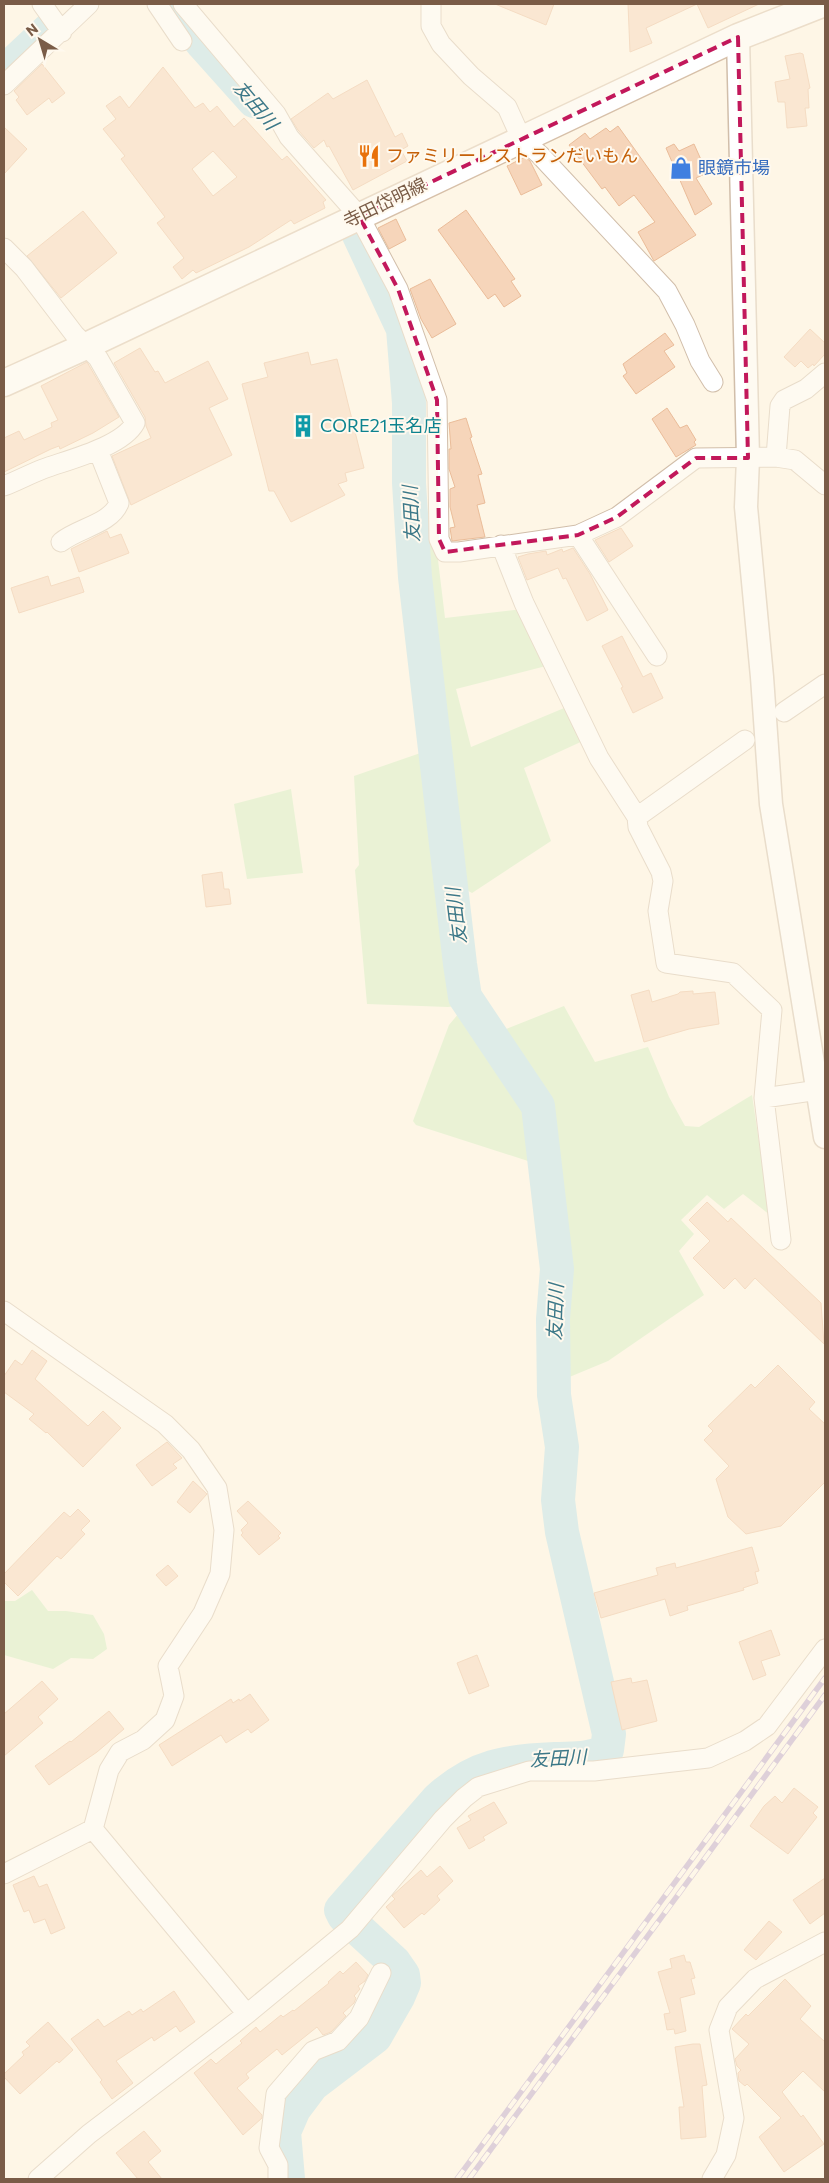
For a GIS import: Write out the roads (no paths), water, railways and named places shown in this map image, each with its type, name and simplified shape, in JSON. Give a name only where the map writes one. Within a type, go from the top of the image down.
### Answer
[{"type":"main road","name":"寺田岱明線","points":[[4,383],[86,346],[738,36],[822,4]]},
{"type":"street","points":[[42,4],[57,26]]},
{"type":"street","points":[[4,85],[57,26],[89,4]]},
{"type":"street","points":[[157,4],[182,41]]},
{"type":"street","points":[[183,4],[276,114],[289,137],[359,216],[398,289],[437,400],[439,539],[444,552],[459,552],[578,535],[617,518],[696,458],[776,457],[795,460],[825,486]]},
{"type":"street","points":[[431,4],[431,26],[441,44],[471,76],[507,107],[521,138],[667,291],[712,382]]},
{"type":"street","points":[[738,36],[748,458],[746,507],[762,677],[771,804],[822,1088],[825,1137]]},
{"type":"street","points":[[4,248],[24,268],[75,335],[98,358],[135,423],[131,430],[98,450],[42,469],[4,486]]},
{"type":"street","points":[[776,457],[780,406],[784,400],[806,389],[825,373]]},
{"type":"street","points":[[61,542],[70,535],[109,516],[116,509],[119,502],[98,450]]},
{"type":"street","points":[[578,535],[657,656]]},
{"type":"street","points":[[501,545],[524,603],[599,758],[637,817],[638,827],[661,872],[663,881],[658,911],[666,963],[733,973],[772,1010],[764,1098],[781,1240]]},
{"type":"street","points":[[784,712],[825,684]]},
{"type":"street","points":[[637,817],[745,740]]},
{"type":"street","points":[[764,1098],[822,1088]]},
{"type":"street","points":[[4,1311],[166,1424],[191,1450],[218,1488],[224,1530],[220,1574],[203,1613],[168,1666],[174,1696],[165,1720],[143,1740],[120,1752],[108,1770],[93,1829],[4,1874]]},
{"type":"street","points":[[38,2179],[89,2134],[246,2014],[354,1925],[443,1819],[478,1787],[529,1771],[594,1771],[708,1758],[745,1741],[767,1726],[825,1649]]},
{"type":"street","points":[[93,1829],[246,2014]]},
{"type":"street","points":[[712,2179],[726,2155],[734,2118],[720,2030],[728,2007],[755,1978],[825,1942]]},
{"type":"street","points":[[278,2179],[278,2165],[268,2148],[276,2094],[313,2051],[338,2041],[359,2018],[381,1973]]},
{"type":"waterway","name":"友田川","points":[[172,4],[203,44],[254,101]]},
{"type":"waterway","name":"友田川","points":[[4,72],[51,28]]},
{"type":"waterway","name":"友田川","points":[[288,2179],[284,2132],[294,2109],[312,2085],[375,2037],[404,1983],[403,1975],[394,1962],[344,1916],[341,1910],[438,1799],[465,1779],[492,1767],[522,1761],[582,1758],[594,1755],[607,1750],[609,1734],[562,1532],[558,1500],[562,1447],[554,1395],[553,1319],[557,1269],[538,1106],[465,997],[415,577],[409,483],[409,403],[403,329],[359,235]]},
{"type":"railway","points":[[457,2179],[825,1678]]},
{"type":"railway","points":[[469,2179],[825,1695]]},
{"type":"place","name":"ファミリーレストランだいもん","points":[[369,156]]},
{"type":"place","name":"眼鏡市場","points":[[681,168]]},
{"type":"place","name":"CORE21玉名店","points":[[303,426]]}]
